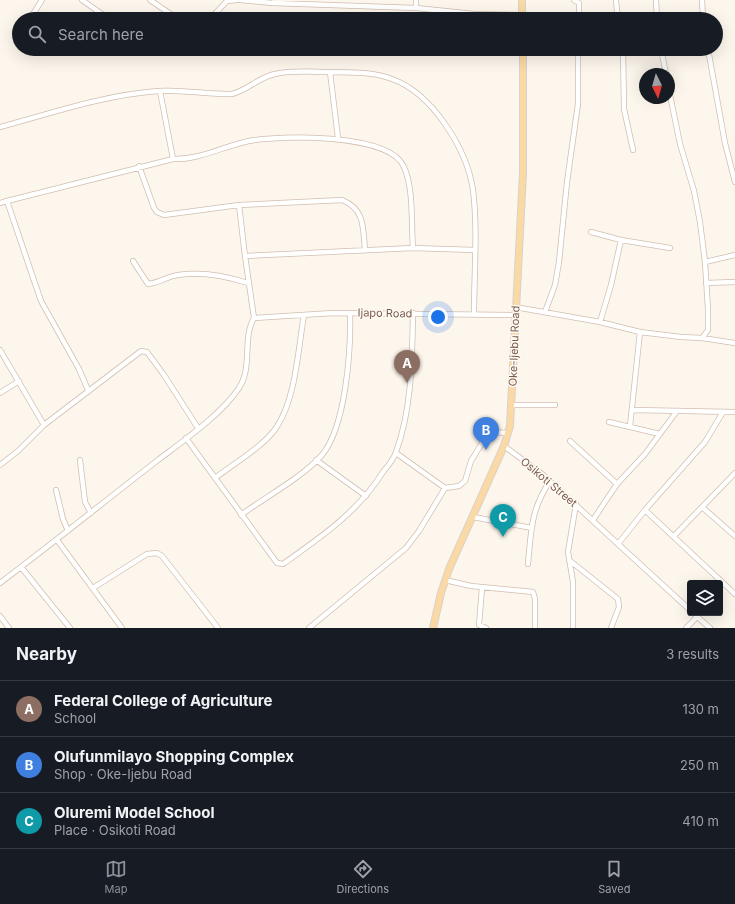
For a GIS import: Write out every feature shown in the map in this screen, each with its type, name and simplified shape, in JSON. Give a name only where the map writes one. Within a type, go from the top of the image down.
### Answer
[{"type":"main road","points":[[521,12],[522,0]]},
{"type":"main road","name":"Oke-Ijebu Road","points":[[433,628],[445,580],[504,446],[508,433],[512,405],[515,307],[523,173],[523,56]]},
{"type":"street","points":[[34,12],[42,0]]},
{"type":"street","points":[[82,0],[99,12]]},
{"type":"street","points":[[150,0],[166,12]]},
{"type":"street","points":[[216,12],[227,0],[237,0]]},
{"type":"street","points":[[240,0],[310,5],[416,8],[455,12]]},
{"type":"street","points":[[416,0],[416,8]]},
{"type":"street","points":[[577,0],[578,12]]},
{"type":"street","points":[[616,0],[618,12]]},
{"type":"street","points":[[656,0],[657,12]]},
{"type":"street","points":[[702,0],[703,12]]},
{"type":"street","points":[[546,312],[555,285],[560,262],[568,170],[578,104],[578,56]]},
{"type":"street","points":[[623,56],[624,109],[633,150]]},
{"type":"street","points":[[662,56],[665,68]]},
{"type":"street","points":[[710,56],[733,165],[735,182]]},
{"type":"street","points":[[330,72],[338,138]]},
{"type":"street","points":[[0,127],[110,97],[160,91],[232,94],[239,92],[267,76],[276,74],[330,72],[367,73],[393,79],[412,90],[436,113],[459,147],[470,175],[475,216],[474,314]]},
{"type":"street","points":[[160,91],[173,159]]},
{"type":"street","points":[[672,104],[680,144],[694,191],[705,262],[708,327],[706,334],[702,338]]},
{"type":"street","points":[[0,202],[139,166],[173,159],[188,158],[251,141],[274,138],[338,138],[378,147],[398,157],[404,166],[410,189],[413,248]]},
{"type":"street","points":[[139,166],[154,208],[160,214],[164,215],[239,205],[342,200],[352,204],[360,216],[365,250]]},
{"type":"street","points":[[6,201],[41,301],[79,369],[88,390]]},
{"type":"street","points":[[0,583],[186,438],[221,409],[240,387],[246,369],[250,326],[254,318],[248,283],[239,205]]},
{"type":"street","points":[[591,232],[621,240],[670,248]]},
{"type":"street","points":[[600,322],[611,285],[621,240]]},
{"type":"street","points":[[245,256],[413,248],[475,250]]},
{"type":"street","points":[[705,262],[735,255]]},
{"type":"street","points":[[133,260],[148,284],[176,275],[186,274],[228,277],[248,283]]},
{"type":"street","points":[[706,282],[735,282]]},
{"type":"street","points":[[515,307],[600,322],[640,332],[735,343]]},
{"type":"street","points":[[241,515],[316,460],[322,454],[331,439],[337,422],[349,364],[350,313]]},
{"type":"street","name":"Ijapo Road","points":[[254,318],[350,313],[515,315]]},
{"type":"street","points":[[186,438],[241,515],[277,563],[281,565],[334,527],[352,511],[366,496],[396,453],[406,410],[412,358],[413,313]]},
{"type":"street","points":[[215,478],[269,436],[277,427],[293,383],[304,315]]},
{"type":"street","points":[[630,426],[633,410],[640,332]]},
{"type":"street","points":[[0,350],[44,425]]},
{"type":"street","points":[[0,465],[18,451],[44,425],[88,390],[137,353],[145,351],[164,375],[198,428]]},
{"type":"street","points":[[0,393],[19,381]]},
{"type":"street","points":[[512,405],[556,405]]},
{"type":"street","points":[[633,410],[735,412]]},
{"type":"street","points":[[593,520],[617,484],[645,454],[677,411]]},
{"type":"street","points":[[618,544],[645,510],[705,442],[723,412]]},
{"type":"street","points":[[609,422],[660,434]]},
{"type":"street","points":[[396,453],[444,488],[459,486],[465,481],[471,461],[487,435],[492,432],[508,433]]},
{"type":"street","points":[[570,441],[617,484]]},
{"type":"street","name":"Osikoti Street","points":[[504,446],[550,481],[687,607]]},
{"type":"street","points":[[80,460],[85,502],[91,513]]},
{"type":"street","points":[[316,460],[366,496]]},
{"type":"street","points":[[674,536],[735,473]]},
{"type":"street","points":[[528,564],[532,528],[537,503],[550,481]]},
{"type":"street","points":[[309,628],[406,548],[419,532],[444,488]]},
{"type":"street","points":[[56,490],[63,519],[68,531]]},
{"type":"street","points":[[573,628],[573,582],[568,545],[576,504]]},
{"type":"street","points":[[702,507],[735,536]]},
{"type":"street","points":[[645,510],[735,594]]},
{"type":"street","points":[[473,517],[532,528]]},
{"type":"street","points":[[57,540],[122,628]]},
{"type":"street","points":[[93,588],[147,554],[157,553],[162,556],[218,628]]},
{"type":"street","points":[[569,560],[618,599],[619,607],[611,628]]},
{"type":"street","points":[[21,567],[70,628]]},
{"type":"street","points":[[445,580],[482,588],[533,592],[535,599],[534,628]]},
{"type":"street","points":[[482,588],[479,624],[486,628]]},
{"type":"street","points":[[686,628],[694,616]]},
{"type":"street","points":[[696,616],[710,628]]},
{"type":"street","points":[[0,617],[9,628]]},
{"type":"place","name":"Federal College of Agriculture","points":[[407,383]]},
{"type":"place","name":"Olufunmilayo Shopping Complex","points":[[486,450]]},
{"type":"place","name":"Oluremi Model School","points":[[503,537]]}]
